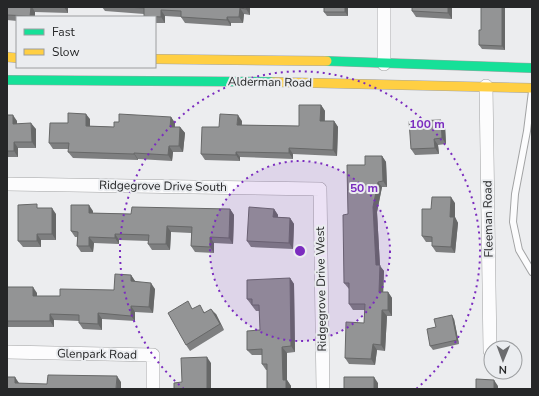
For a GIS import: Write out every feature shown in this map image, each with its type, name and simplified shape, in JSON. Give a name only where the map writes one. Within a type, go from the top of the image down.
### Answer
[{"type":"main road","name":"Alderman Road","points":[[156,59],[304,60],[532,68]]},
{"type":"main road","name":"Alderman Road","points":[[7,80],[305,82],[379,85],[486,86],[532,90]]},
{"type":"street","points":[[384,7],[384,64]]},
{"type":"street","name":"Fleeman Road","points":[[486,86],[490,340]]},
{"type":"street","name":"Ridgegrove Drive South","points":[[7,184],[320,189]]},
{"type":"street","name":"Ridgegrove Drive West","points":[[320,189],[323,389]]},
{"type":"street","name":"Glenpark Road","points":[[7,352],[153,355],[153,389]]},
{"type":"lane","points":[[532,90],[527,131],[515,194],[513,222],[519,250],[532,272]]},
{"type":"building","points":[[7,7],[31,7],[30,16],[7,15]]},
{"type":"building","points":[[125,7],[246,7],[246,9],[240,8],[239,17],[227,17],[227,20],[181,17],[181,11],[161,10],[161,17],[144,16],[144,8]]},
{"type":"building","points":[[324,7],[345,7],[345,12],[324,12]]},
{"type":"building","points":[[412,7],[448,7],[448,13],[412,11]]},
{"type":"building","points":[[481,7],[502,7],[502,46],[479,45],[479,30],[481,30]]},
{"type":"building","points":[[299,105],[321,105],[320,121],[334,121],[333,150],[289,148],[289,153],[236,152],[236,155],[201,154],[202,127],[219,127],[220,114],[238,115],[237,125],[299,126]]},
{"type":"building","points":[[68,113],[86,114],[86,126],[114,127],[114,122],[119,122],[119,114],[171,117],[170,127],[180,127],[179,146],[169,146],[168,155],[68,152],[69,143],[49,143],[50,123],[68,123]]},
{"type":"building","points":[[7,115],[13,115],[13,124],[31,123],[32,142],[14,142],[14,151],[7,151]]},
{"type":"building","points":[[441,120],[442,138],[434,139],[435,148],[411,149],[409,121]]},
{"type":"building","points":[[365,156],[382,156],[383,181],[378,182],[373,207],[376,265],[380,265],[379,292],[388,292],[388,310],[382,310],[381,345],[373,344],[371,359],[345,358],[346,322],[364,323],[365,304],[349,304],[349,283],[344,283],[343,215],[348,214],[347,165],[365,165]]},
{"type":"building","points":[[432,197],[451,197],[450,217],[454,217],[451,247],[432,246],[432,237],[422,236],[422,209],[431,209]]},
{"type":"building","points":[[37,204],[37,208],[52,208],[52,234],[37,234],[37,241],[18,241],[18,205]]},
{"type":"building","points":[[71,205],[89,205],[89,213],[131,214],[132,207],[230,209],[229,238],[210,237],[210,247],[191,246],[192,227],[167,226],[166,244],[148,244],[149,235],[115,234],[115,238],[89,237],[89,246],[77,246],[78,232],[71,231]]},
{"type":"building","points":[[249,207],[274,209],[273,217],[290,218],[289,243],[247,241]]},
{"type":"building","points":[[115,274],[131,275],[131,281],[151,283],[149,307],[131,306],[131,316],[98,313],[98,324],[79,323],[79,315],[50,314],[50,321],[7,321],[7,287],[33,287],[33,296],[60,296],[60,289],[114,290]]},
{"type":"building","points":[[290,278],[291,346],[282,347],[283,380],[286,380],[286,389],[267,389],[267,364],[262,364],[262,349],[247,350],[247,331],[260,330],[259,305],[252,305],[252,299],[247,299],[247,280]]},
{"type":"building","points":[[188,301],[192,309],[200,305],[204,313],[211,309],[220,324],[186,345],[168,313]]},
{"type":"building","points":[[452,315],[457,340],[430,346],[427,329],[436,327],[434,319]]},
{"type":"building","points":[[207,357],[207,389],[174,389],[174,383],[182,382],[181,358]]},
{"type":"building","points":[[48,375],[117,376],[116,389],[7,389],[7,377],[15,377],[15,383],[47,384]]},
{"type":"building","points":[[344,377],[374,377],[374,389],[344,389]]},
{"type":"building","points":[[476,379],[494,380],[494,389],[476,389]]},
{"type":"traffic: fast","points":[[327,61],[532,68]]},
{"type":"traffic: fast","points":[[7,80],[273,82]]},
{"type":"traffic: slow","points":[[7,57],[16,58]]},
{"type":"traffic: slow","points":[[156,59],[327,61]]},
{"type":"traffic: slow","points":[[273,82],[532,88]]}]
